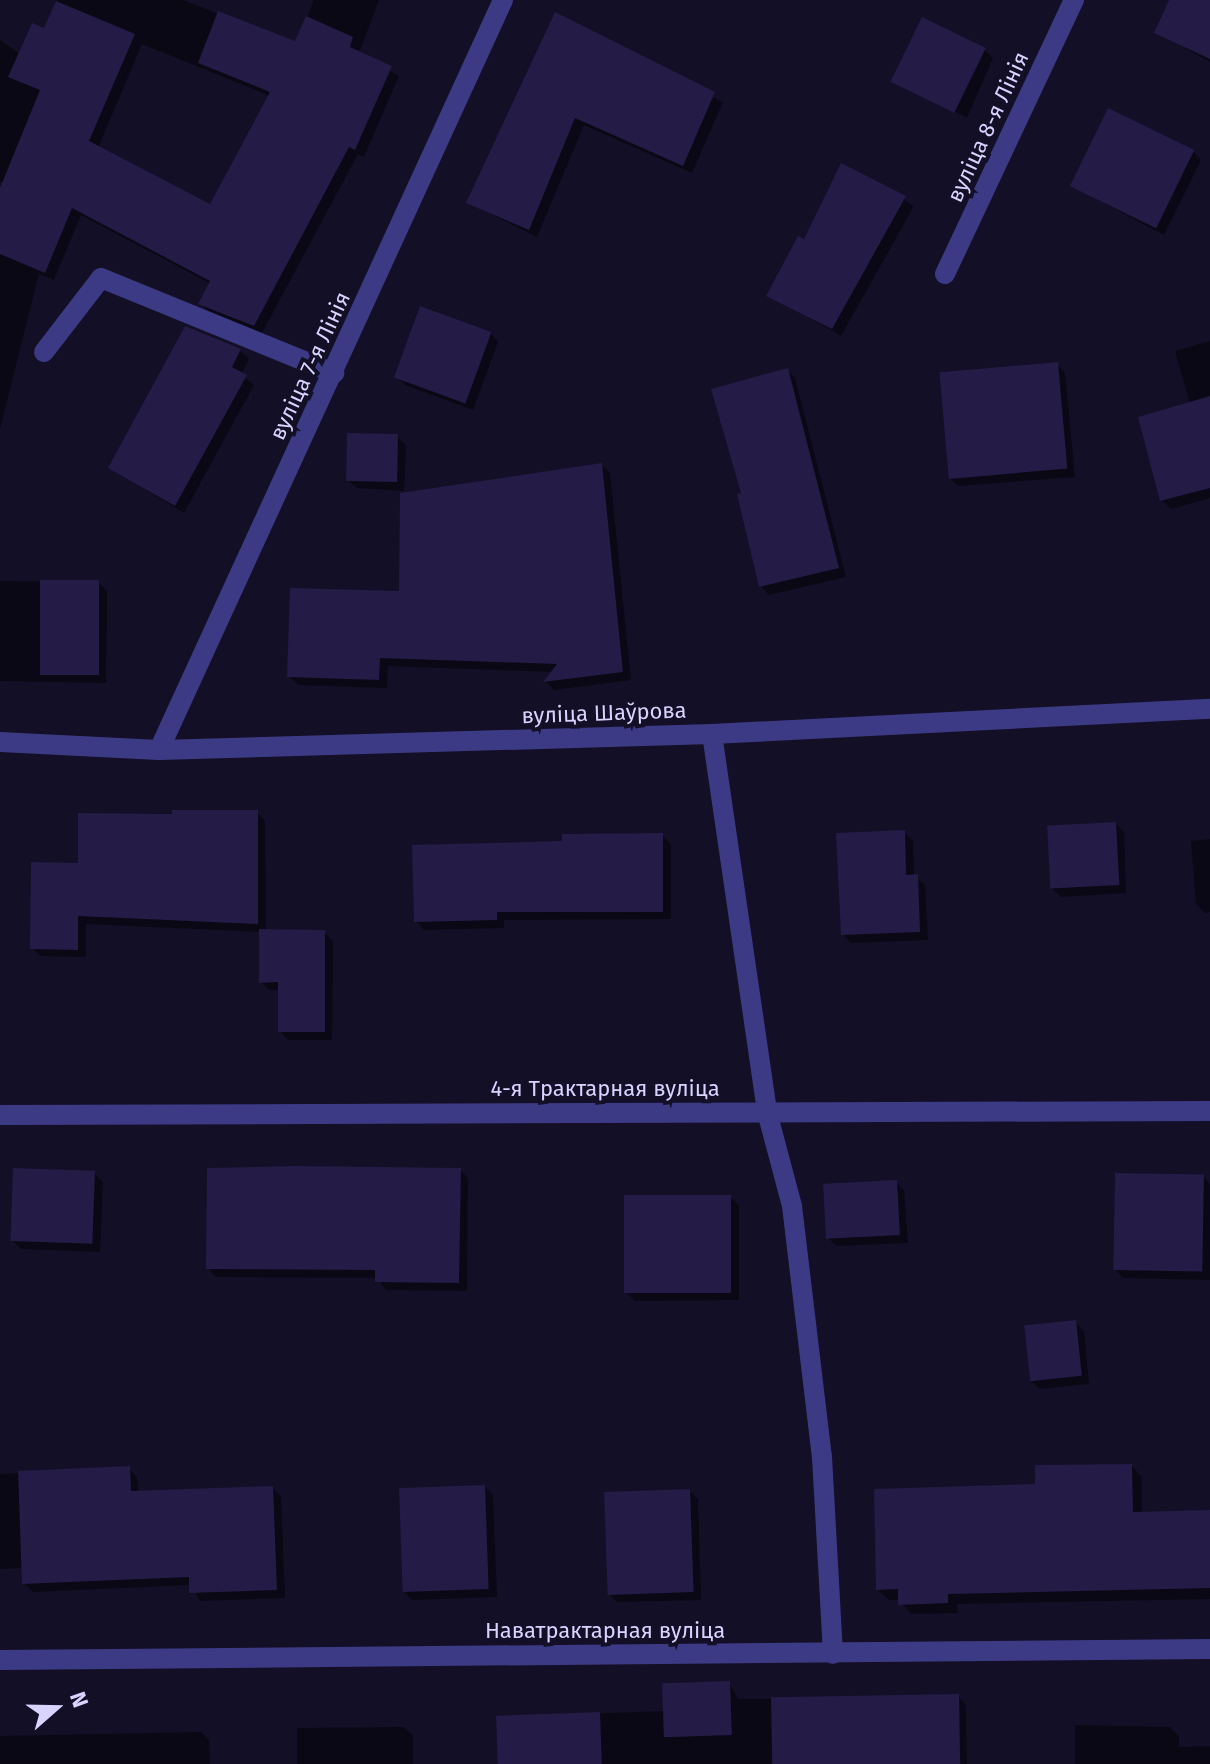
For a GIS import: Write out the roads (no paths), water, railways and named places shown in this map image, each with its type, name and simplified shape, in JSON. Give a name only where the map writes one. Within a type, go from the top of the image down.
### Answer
[{"type":"street","name":"вуліца 7-я Лінія","points":[[159,750],[503,0]]},
{"type":"street","name":"вуліца 8-я Лінія","points":[[945,274],[1074,0]]},
{"type":"street","points":[[44,352],[101,278],[334,373]]},
{"type":"street","name":"вуліца Шаўрова","points":[[0,742],[159,750],[712,734],[1210,709]]},
{"type":"street","points":[[712,734],[767,1112],[792,1206],[822,1457],[833,1654]]},
{"type":"street","name":"4-я Трактарная вуліца","points":[[0,1115],[1210,1111]]},
{"type":"street","name":"Наватрактарная вуліца","points":[[0,1660],[1210,1649]]}]
